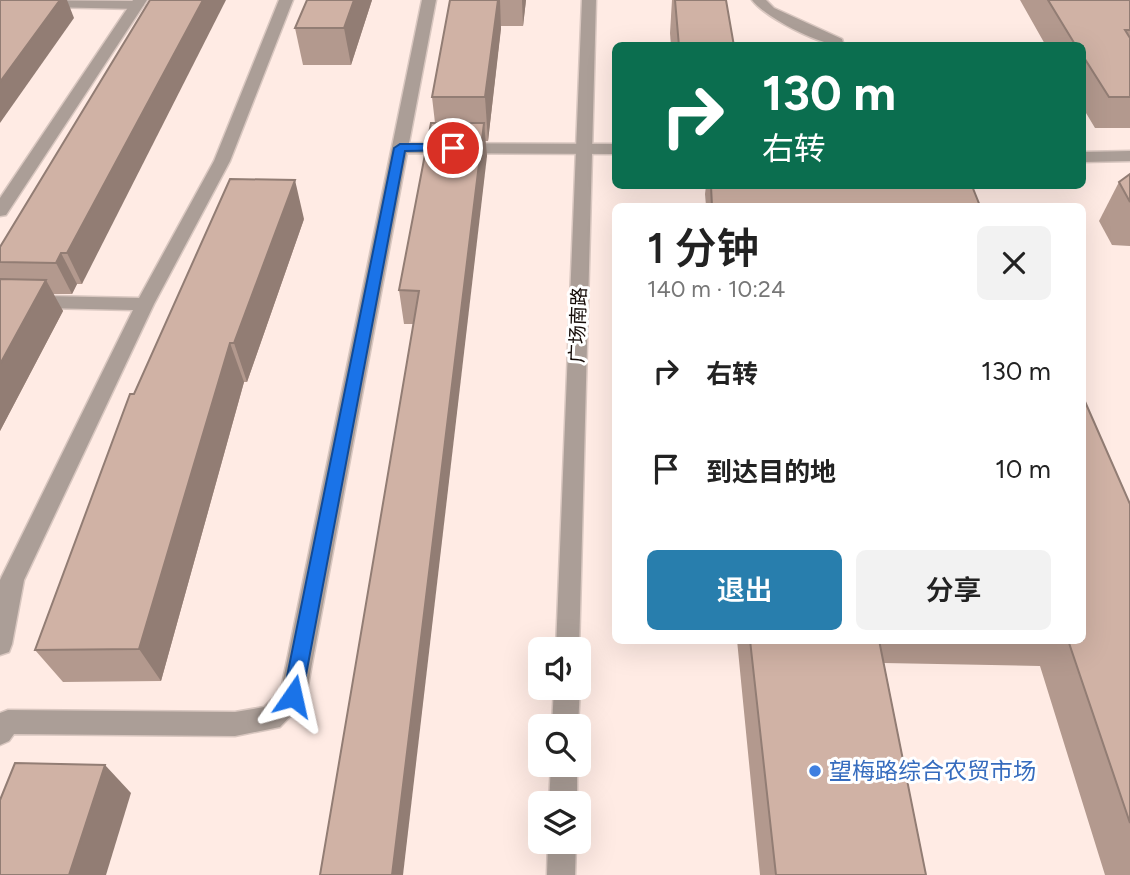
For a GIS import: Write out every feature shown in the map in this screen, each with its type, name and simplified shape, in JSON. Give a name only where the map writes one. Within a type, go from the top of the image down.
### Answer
[{"type":"street","points":[[0,644],[12,580],[145,304],[222,161],[286,0]]},
{"type":"street","points":[[3,719],[235,724],[271,718],[293,696],[429,0]]},
{"type":"street","name":"广场南路","points":[[568,637],[589,0]]},
{"type":"street","points":[[759,0],[769,11],[837,42]]},
{"type":"street","points":[[0,2],[138,2]]},
{"type":"street","points":[[0,211],[138,2]]},
{"type":"street","points":[[400,148],[612,149]]},
{"type":"street","points":[[1086,156],[1130,156]]},
{"type":"street","points":[[0,301],[145,304]]},
{"type":"street","points":[[561,875],[562,854]]},
{"type":"building","points":[[0,0],[60,0],[0,82]]},
{"type":"building","points":[[150,0],[203,0],[67,253],[61,253],[56,263],[0,262],[0,247]]},
{"type":"building","points":[[307,0],[354,0],[344,28],[295,28]]},
{"type":"building","points":[[450,0],[498,0],[485,97],[432,97]]},
{"type":"building","points":[[675,0],[726,0],[733,42],[679,42]]},
{"type":"building","points":[[1048,0],[1130,0],[1130,30],[1125,30],[1130,38],[1130,97],[1109,97],[1086,61],[1086,42],[1074,42]]},
{"type":"building","points":[[431,123],[484,123],[392,875],[320,875],[419,291],[399,290]]},
{"type":"building","points":[[1130,174],[1130,202],[1119,182]]},
{"type":"building","points":[[230,179],[295,180],[234,343],[230,343],[139,649],[35,650],[130,394],[134,394]]},
{"type":"building","points":[[711,189],[973,189],[979,203],[712,203]]},
{"type":"building","points":[[0,279],[46,280],[0,364]]},
{"type":"building","points":[[1086,404],[1130,504],[1130,823],[1069,644],[1086,644]]},
{"type":"building","points":[[750,644],[880,644],[926,875],[776,875]]},
{"type":"building","points":[[15,763],[105,765],[69,875],[0,875],[0,800]]},
{"type":"place","name":"望梅路综合农贸市场","points":[[815,771]]},
{"type":"route","points":[[293,696],[400,148],[453,148]]}]
